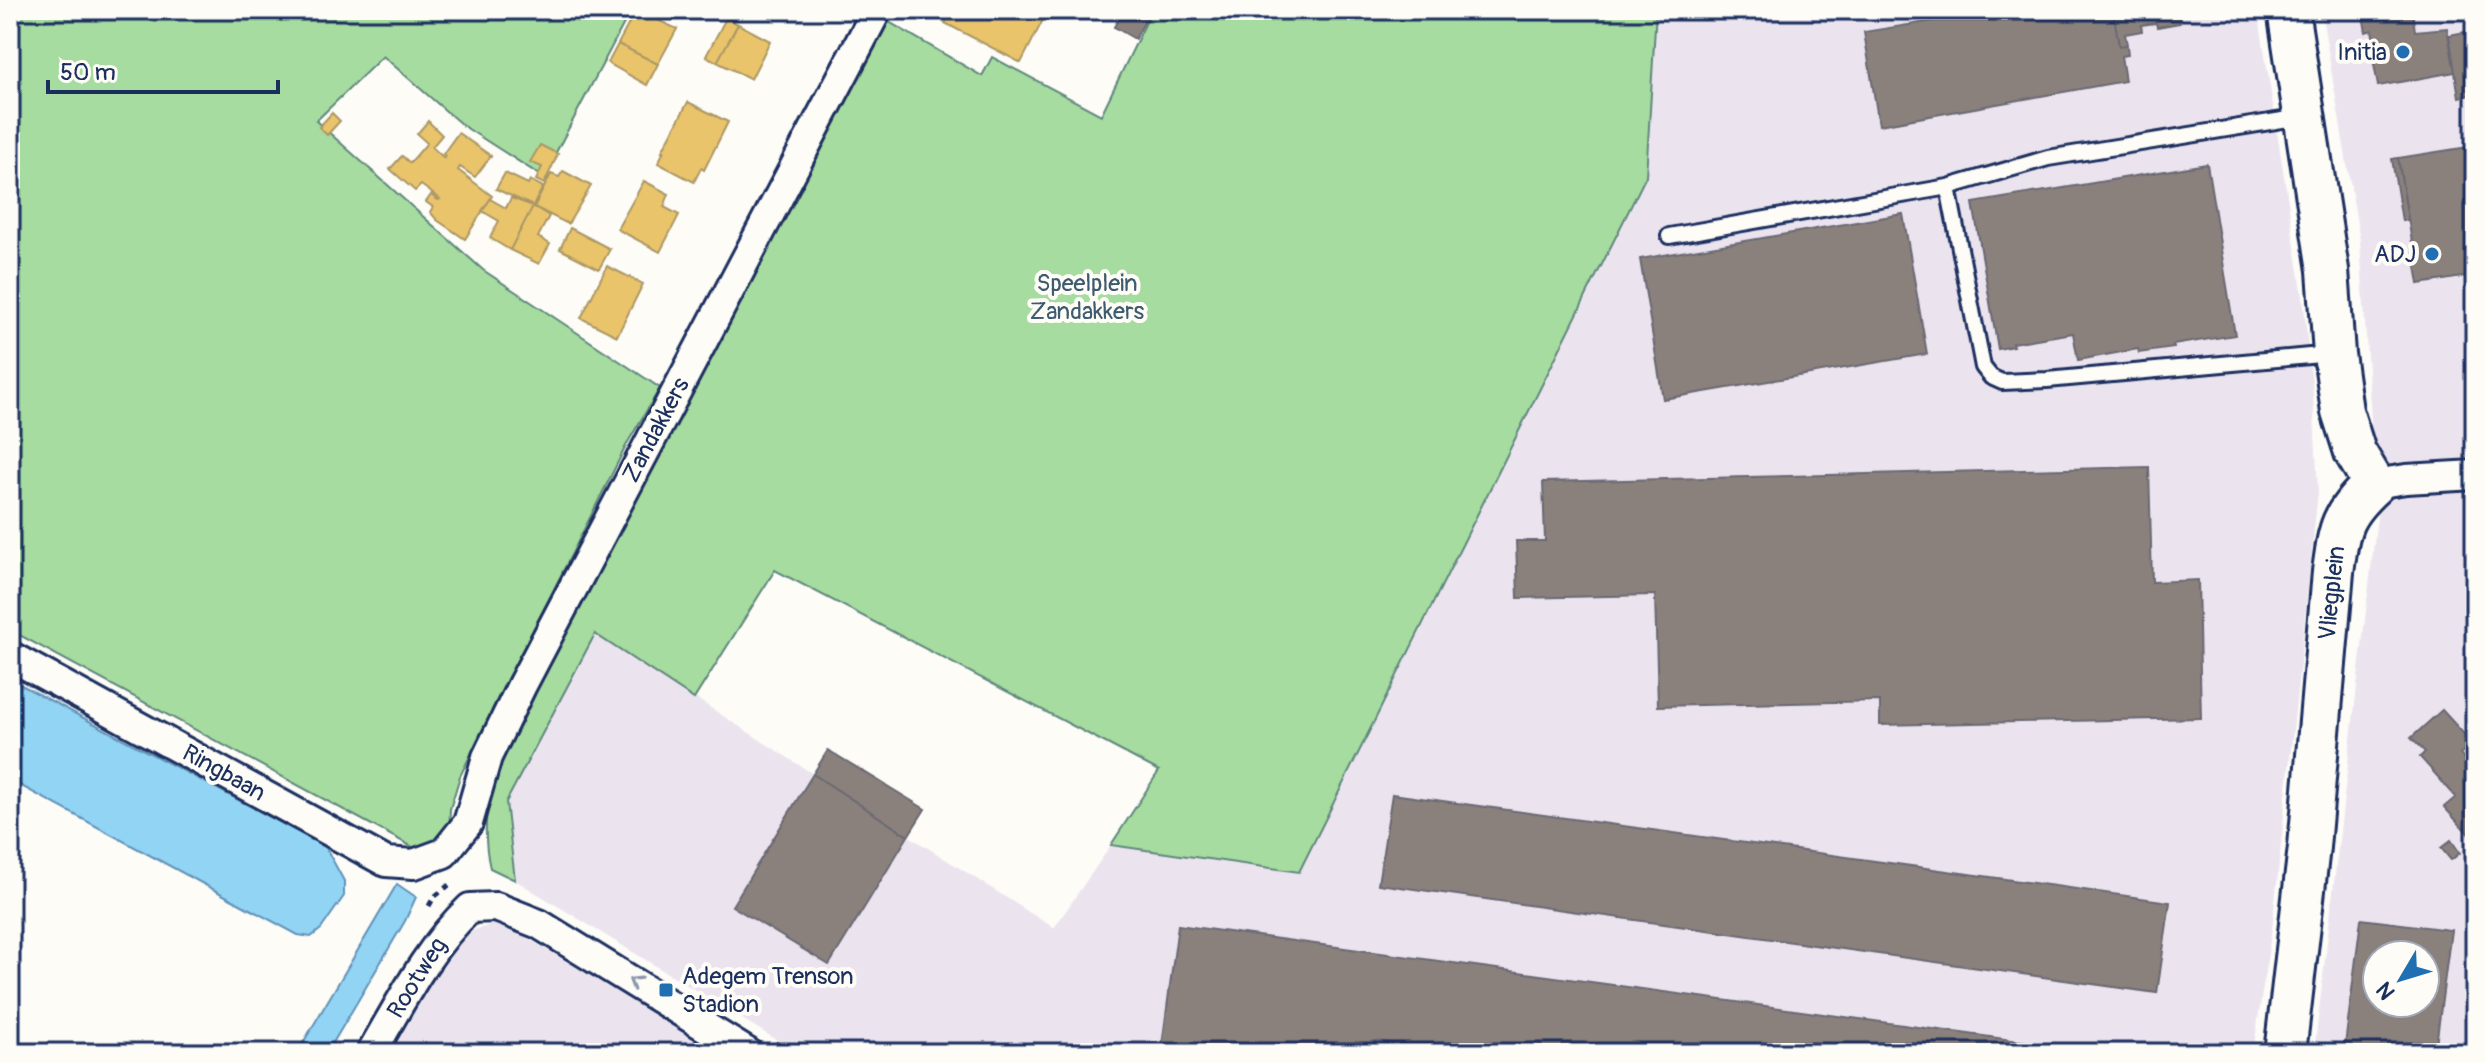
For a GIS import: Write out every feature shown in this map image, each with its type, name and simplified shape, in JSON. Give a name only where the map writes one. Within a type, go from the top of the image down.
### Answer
[{"type":"street","name":"Zandakkers","points":[[444,853],[468,823],[487,757],[522,685],[877,10]]},
{"type":"street","points":[[2288,10],[2328,270],[2342,411],[2355,452],[2374,484],[2475,475]]},
{"type":"street","name":"Vliegplein","points":[[2285,1053],[2309,847],[2338,532],[2352,504],[2374,484]]},
{"type":"street","name":"Ringbaan","points":[[10,656],[386,862],[414,864],[444,853]]},
{"type":"street","name":"Rootweg","points":[[371,1053],[431,950],[450,927],[470,908],[496,907],[539,924],[748,1053]]},
{"type":"lane","points":[[1669,236],[1948,187],[2048,158],[2305,116]]},
{"type":"lane","points":[[1948,187],[1978,351],[1983,367],[1991,377],[2002,382],[2334,354]]},
{"type":"shaded area","points":[[1656,10],[2258,10],[2303,297],[2313,394],[2318,492],[2273,921],[2253,1053],[798,1053],[515,880],[506,802],[595,633],[813,774],[828,750],[925,809],[909,836],[1054,928],[1111,845],[1299,872],[1646,177]]},
{"type":"shaded area","points":[[2321,10],[2475,10],[2475,1053],[2314,1053],[2377,517],[2360,241]]},
{"type":"shaded area","points":[[501,922],[718,1053],[387,1053],[457,935]]},
{"type":"green space","points":[[10,10],[631,10],[543,177],[462,125],[383,56],[316,121],[483,270],[660,388],[628,442],[460,776],[450,809],[449,833],[420,851],[10,630]]},
{"type":"green space","name":"Speelplein Zandakkers","points":[[1152,10],[1656,10],[1646,176],[1299,872],[1111,845],[1159,771],[775,570],[694,699],[595,634],[506,802],[515,880],[490,868],[486,831],[493,770],[882,18],[982,76],[992,57],[1101,115]]},
{"type":"water","points":[[10,679],[325,846],[344,881],[344,896],[321,929],[311,937],[298,935],[10,780]]},
{"type":"water","points":[[397,884],[416,897],[327,1053],[297,1053]]},
{"type":"building: Homes","points":[[636,10],[677,29],[658,64],[618,44]]},
{"type":"building: Homes","points":[[952,10],[1048,10],[1021,63],[945,23]]},
{"type":"building: Homes","points":[[952,10],[1048,10],[1021,63],[945,23]]},
{"type":"building: Homes","points":[[726,18],[738,24],[717,62],[706,56]]},
{"type":"building: Homes","points":[[738,24],[770,41],[751,79],[717,62]]},
{"type":"building: Homes","points":[[618,44],[658,64],[647,85],[608,63]]},
{"type":"building: Homes","points":[[688,102],[728,122],[704,170],[701,168],[694,182],[658,163]]},
{"type":"building: Homes","points":[[332,113],[340,121],[327,135],[319,127]]},
{"type":"building: Homes","points":[[428,121],[442,135],[432,147],[444,158],[443,154],[458,133],[491,156],[475,177],[460,167],[458,170],[492,196],[465,239],[430,212],[433,207],[426,202],[431,195],[440,199],[421,185],[415,191],[390,169],[402,156],[410,163],[427,143],[417,134]]},
{"type":"building: Homes","points":[[540,145],[558,154],[544,184],[536,180],[542,167],[530,162]]},
{"type":"building: Homes","points":[[563,171],[591,186],[568,224],[534,207],[551,174],[559,177]]},
{"type":"building: Homes","points":[[505,173],[543,187],[533,206],[496,189]]},
{"type":"building: Homes","points":[[644,181],[669,194],[664,207],[679,215],[660,252],[617,229]]},
{"type":"building: Homes","points":[[511,198],[533,206],[510,250],[490,238],[499,221],[482,211],[490,199],[506,208]]},
{"type":"building: Homes","points":[[533,206],[549,216],[538,237],[550,244],[539,264],[510,250]]},
{"type":"building: Homes","points":[[570,228],[610,249],[599,269],[560,249]]},
{"type":"building: Homes","points":[[607,266],[643,284],[617,336],[581,318]]},
{"type":"building: Industry","points":[[1124,10],[1151,10],[1135,39],[1114,27]]},
{"type":"building: Industry","points":[[1945,10],[2113,10],[2119,46],[2127,45],[2128,55],[2121,56],[2125,81],[1879,125],[1864,32],[1946,19]]},
{"type":"building: Industry","points":[[2113,10],[2178,10],[2180,23],[2157,27],[2156,23],[2141,25],[2142,31],[2125,34],[2127,45],[2119,46]]},
{"type":"building: Industry","points":[[2362,10],[2412,10],[2415,31],[2447,28],[2455,72],[2378,86],[2370,42],[2374,41],[2372,30],[2366,32]]},
{"type":"building: Industry","points":[[2471,31],[2475,36],[2475,94],[2459,97],[2449,35]]},
{"type":"building: Industry","points":[[2475,146],[2475,275],[2419,284],[2398,158]]},
{"type":"building: Industry","points":[[2398,158],[2408,220],[2402,221],[2392,159]]},
{"type":"building: Industry","points":[[2207,164],[2235,335],[2173,345],[2174,348],[2139,353],[2138,349],[2078,360],[2073,333],[2012,343],[2013,346],[1998,349],[1973,203]]},
{"type":"building: Industry","points":[[1903,214],[1927,354],[1663,399],[1640,259]]},
{"type":"building: Industry","points":[[2149,467],[2152,582],[2198,580],[2201,718],[1880,725],[1880,701],[1658,706],[1655,595],[1518,598],[1516,541],[1545,541],[1543,482]]},
{"type":"building: Industry","points":[[2442,710],[2472,743],[2460,754],[2475,771],[2475,829],[2469,834],[2444,807],[2456,797],[2420,757],[2425,752],[2411,738]]},
{"type":"building: Industry","points":[[828,750],[925,809],[908,836],[813,774]]},
{"type":"building: Industry","points":[[813,774],[908,836],[829,965],[732,906]]},
{"type":"building: Industry","points":[[1392,794],[2170,902],[2157,993],[1378,884]]},
{"type":"building: Industry","points":[[2451,840],[2460,853],[2451,860],[2441,848]]},
{"type":"building: Industry","points":[[2361,919],[2451,930],[2441,1007],[2441,939],[2361,939],[2361,1019],[2439,1019],[2435,1053],[2344,1053]]},
{"type":"building: Industry","points":[[1178,925],[2048,1045],[2047,1053],[1459,1053],[1375,1041],[1373,1053],[1161,1053]]},
{"type":"place","name":"Initia","points":[[2403,52]]},
{"type":"place","name":"ADJ","points":[[2432,254]]},
{"type":"place","name":"Adegem Trenson Stadion","points":[[666,990]]}]
